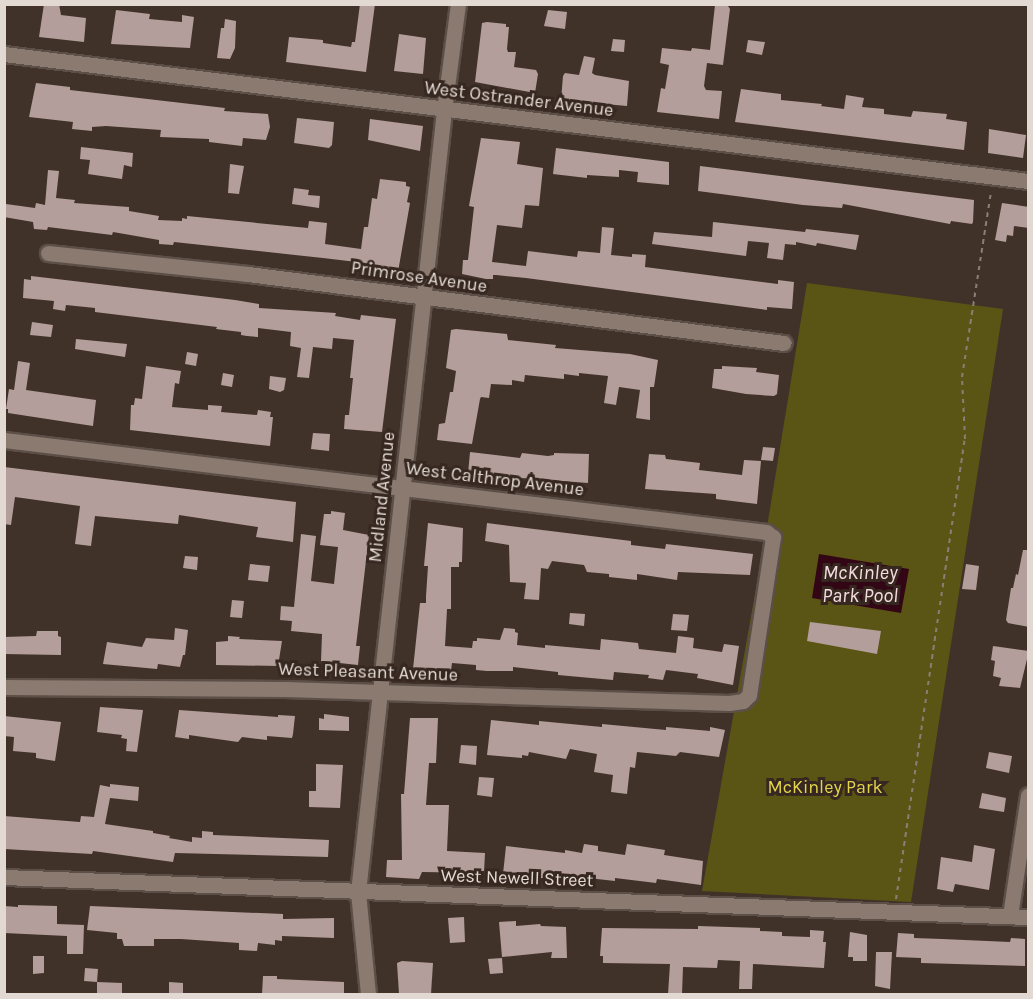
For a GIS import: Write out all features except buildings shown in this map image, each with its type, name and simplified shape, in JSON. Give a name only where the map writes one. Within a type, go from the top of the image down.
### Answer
[{"type":"street","name":"Midland Avenue","points":[[368,994],[358,892],[444,110],[458,4]]},
{"type":"street","name":"West Ostrander Avenue","points":[[4,54],[1029,181]]},
{"type":"street","name":"Primrose Avenue","points":[[48,253],[248,274],[784,343]]},
{"type":"street","name":"West Calthrop Avenue","points":[[4,440],[766,532],[773,537],[749,695],[743,701],[729,703]]},
{"type":"street","name":"West Pleasant Avenue","points":[[4,687],[285,689],[729,703]]},
{"type":"street","points":[[1010,916],[1029,795]]},
{"type":"street","name":"West Newell Street","points":[[4,877],[1029,917]]},
{"type":"path","points":[[894,910],[963,451],[962,377],[994,177]]},
{"type":"green space","name":"McKinley Park","points":[[807,283],[1003,309],[911,902],[702,891],[768,521]]},
{"type":"water","name":"McKinley Park Pool","points":[[819,554],[909,569],[901,613],[812,598]]}]
